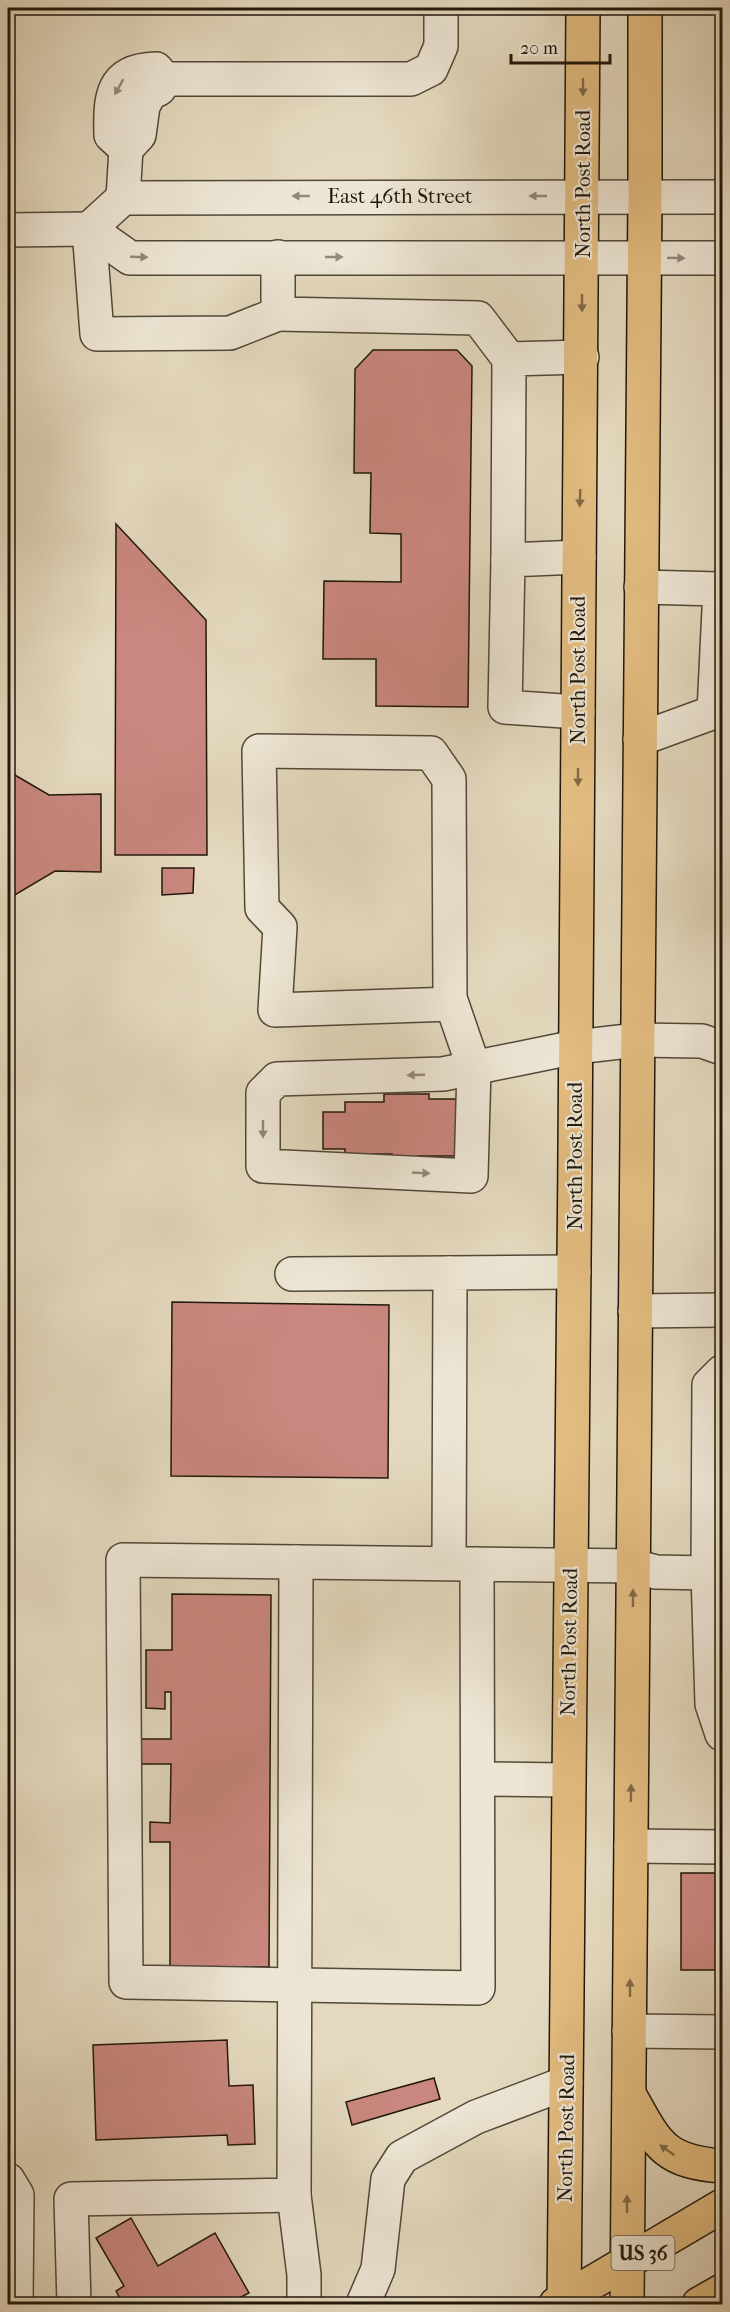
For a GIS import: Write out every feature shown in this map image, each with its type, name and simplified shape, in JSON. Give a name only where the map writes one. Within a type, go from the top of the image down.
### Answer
[{"type":"main road","name":"North Post Road","points":[[561,2303],[566,2083],[574,1272],[583,8]]},
{"type":"main road","points":[[627,2304],[645,8]]},
{"type":"main road","points":[[629,2092],[656,2142],[676,2156],[700,2164],[723,2166]]},
{"type":"main road","name":"US 36","points":[[561,2303],[723,2206]]},
{"type":"main road","points":[[699,2304],[723,2290]]},
{"type":"street","points":[[441,8],[441,45],[431,69],[411,79],[165,79],[159,88],[150,93],[143,106],[139,135],[126,149],[123,198],[90,230],[97,334],[230,333],[278,314],[478,318],[509,358],[505,707],[578,712]]},
{"type":"street","name":"East 46th Street","points":[[123,198],[723,197]]},
{"type":"street","points":[[8,230],[90,230],[130,258],[723,258]]},
{"type":"street","points":[[278,257],[278,314]]},
{"type":"street","points":[[509,358],[582,357]]},
{"type":"street","points":[[508,560],[579,557]]},
{"type":"street","points":[[640,739],[714,711],[720,589],[641,587]]},
{"type":"street","points":[[452,1005],[275,1010],[280,927],[262,908],[259,751],[431,753],[449,778],[450,998],[474,1068],[471,1176],[263,1166],[263,1093],[277,1079],[443,1074],[474,1068],[576,1047],[637,1040],[702,1041],[723,1047]]},
{"type":"street","points":[[292,1274],[574,1272]]},
{"type":"street","points":[[450,1273],[463,1563],[478,1779],[478,1988],[126,1982],[123,1560],[463,1563],[633,1566],[657,1572],[708,1573]]},
{"type":"street","points":[[635,1311],[723,1310]]},
{"type":"street","points":[[723,1372],[709,1385],[708,1573],[712,1704],[723,1734]]},
{"type":"street","points":[[296,1562],[294,2195],[304,2275],[304,2304]]},
{"type":"street","points":[[478,1779],[568,1780]]},
{"type":"street","points":[[631,1846],[723,1846]]},
{"type":"street","points":[[629,2031],[723,2032]]},
{"type":"street","points":[[363,2304],[378,2270],[388,2179],[402,2157],[476,2117],[566,2083]]},
{"type":"street","points":[[8,2180],[17,2195],[16,2304]]},
{"type":"street","points":[[74,2304],[71,2199],[294,2195]]},
{"type":"building","points":[[373,350],[457,350],[472,366],[468,707],[376,706],[376,659],[323,659],[324,581],[401,582],[401,534],[370,533],[371,473],[354,473],[355,369]]},
{"type":"building","points":[[116,524],[206,620],[207,855],[115,855]]},
{"type":"building","points":[[8,771],[49,795],[101,794],[101,872],[55,871],[8,899]]},
{"type":"building","points":[[162,868],[194,868],[193,893],[162,895]]},
{"type":"building","points":[[384,1094],[429,1094],[429,1099],[465,1099],[465,1156],[418,1156],[418,1161],[392,1161],[392,1154],[345,1154],[345,1149],[323,1149],[323,1112],[345,1112],[345,1102],[384,1102]]},
{"type":"building","points":[[172,1302],[389,1305],[388,1478],[171,1476]]},
{"type":"building","points":[[172,1594],[271,1595],[269,1967],[170,1967],[170,1842],[150,1842],[150,1822],[170,1823],[171,1764],[139,1764],[139,1739],[171,1739],[171,1692],[165,1692],[165,1709],[146,1708],[146,1650],[172,1650]]},
{"type":"building","points":[[681,1873],[722,1873],[722,1970],[681,1970]]},
{"type":"building","points":[[227,2040],[229,2086],[253,2085],[255,2144],[228,2145],[227,2135],[96,2140],[93,2045]]},
{"type":"building","points":[[434,2078],[440,2099],[352,2125],[346,2102]]},
{"type":"building","points":[[131,2218],[158,2266],[215,2233],[249,2293],[228,2304],[123,2304],[116,2291],[124,2286],[96,2238]]}]
